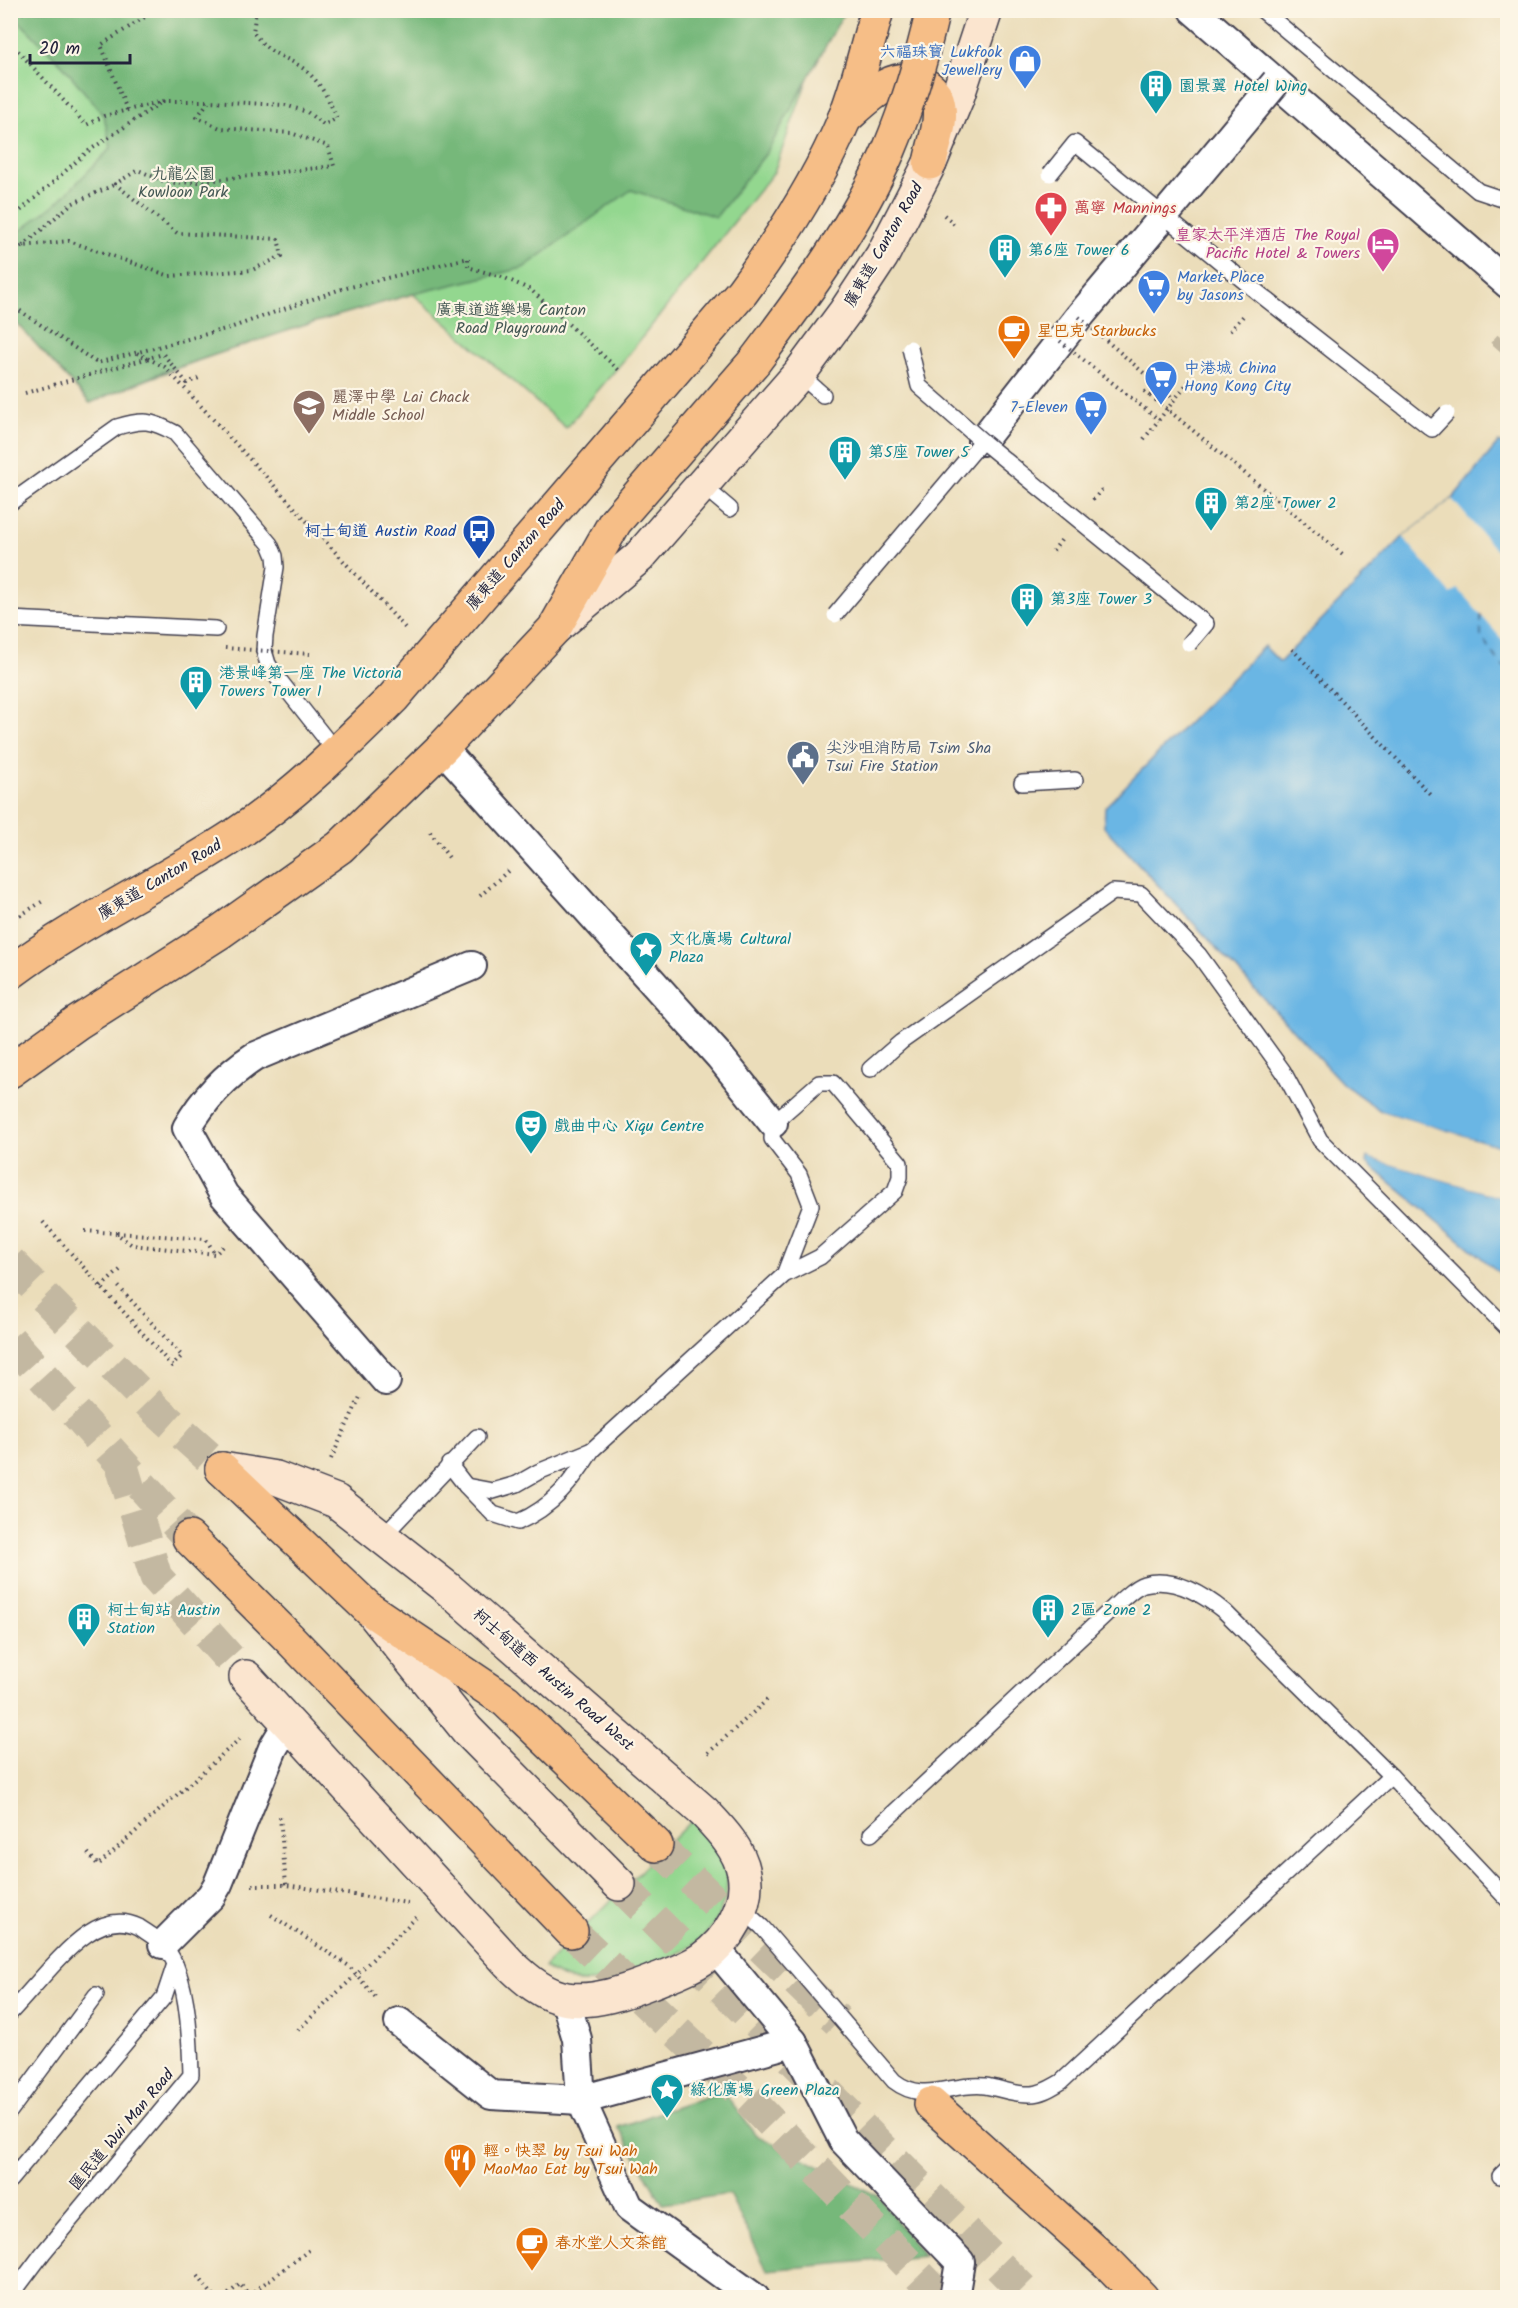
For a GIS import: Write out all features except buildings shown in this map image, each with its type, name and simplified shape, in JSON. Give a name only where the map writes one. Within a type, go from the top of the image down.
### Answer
[{"type":"main road","name":"廣東道 Canton Road","points":[[10,973],[85,924],[183,868],[238,833],[286,797],[337,753],[393,698],[742,292],[780,240],[810,190],[844,119],[877,10]]},
{"type":"main road","name":"廣東道 Canton Road","points":[[10,1071],[77,1023],[220,932],[340,847],[442,748],[554,629],[615,522],[754,362],[829,257],[888,152],[909,102],[933,10]]},
{"type":"main road","points":[[844,119],[877,90],[895,80],[914,80],[927,86],[936,94],[939,108],[939,123],[930,163]]},
{"type":"main road","name":"柯士甸道西 Austin Road West","points":[[222,1469],[369,1609]]},
{"type":"main road","points":[[189,1538],[288,1637],[571,1931]]},
{"type":"main road","points":[[369,1609],[506,1701],[656,1845]]},
{"type":"main road","points":[[931,2104],[1109,2264],[1142,2298]]},
{"type":"street","name":"廣東道 Canton Road","points":[[554,629],[639,557],[799,374],[845,312],[882,256],[930,163],[957,98],[986,10]]},
{"type":"street","points":[[1193,10],[1508,284]]},
{"type":"street","points":[[982,441],[1079,317],[1276,82]]},
{"type":"street","points":[[442,748],[583,902],[720,1057],[773,1123]]},
{"type":"street","points":[[386,1382],[224,1195],[186,1128],[200,1105],[235,1069],[254,1057],[472,966]]},
{"type":"street","name":"柯士甸道西 Austin Road West","points":[[222,1469],[276,1478],[336,1502],[447,1588],[720,1828],[734,1848],[744,1872],[745,1890],[741,1908],[733,1924],[715,1948],[685,1969],[614,1995],[590,1999],[565,1999],[545,1991],[526,1979],[509,1963],[246,1677]]},
{"type":"street","name":"柯士甸道西 Austin Road West","points":[[369,1609],[467,1730],[619,1884]]},
{"type":"street","points":[[169,1954],[218,1884],[273,1748],[288,1723]]},
{"type":"street","points":[[715,1948],[793,2042],[843,2140],[960,2262],[954,2298]]},
{"type":"street","points":[[565,1999],[577,2039],[581,2100],[630,2207],[755,2298]]},
{"type":"street","points":[[399,2022],[491,2095],[581,2100],[793,2042]]},
{"type":"lane","points":[[1262,10],[1478,191],[1508,201]]},
{"type":"lane","points":[[1050,174],[1075,143],[1432,429],[1447,413]]},
{"type":"lane","points":[[910,348],[919,387],[1206,624],[1189,644]]},
{"type":"lane","points":[[799,374],[823,395]]},
{"type":"lane","points":[[10,503],[117,427],[137,421],[157,424],[175,433],[270,544],[275,555],[276,567],[264,651],[276,676],[337,753]]},
{"type":"lane","points":[[836,615],[982,441]]},
{"type":"lane","points":[[703,486],[730,510]]},
{"type":"lane","points":[[10,619],[216,629]]},
{"type":"lane","points":[[1022,783],[1075,780]]},
{"type":"lane","points":[[870,1069],[901,1042],[1113,892],[1141,894],[1206,965],[1282,1071],[1320,1140],[1508,1329]]},
{"type":"lane","points":[[449,1464],[493,1514],[518,1522],[536,1514],[575,1478],[592,1450],[784,1275],[820,1257],[895,1191],[900,1177],[900,1163],[833,1083],[819,1083],[773,1123],[772,1139],[799,1174],[811,1205],[784,1275]]},
{"type":"lane","points":[[382,1536],[477,1437]]},
{"type":"lane","points":[[466,1486],[493,1491],[517,1484],[538,1472],[592,1450]]},
{"type":"lane","points":[[871,1834],[1121,1600],[1142,1584],[1167,1583],[1190,1588],[1208,1598],[1233,1620],[1391,1776],[1508,1900]]},
{"type":"lane","points":[[741,1908],[762,1927],[894,2081],[902,2087],[924,2093],[983,2086],[1032,2095],[1050,2089],[1061,2082],[1391,1776]]},
{"type":"lane","points":[[10,2013],[87,1934],[112,1922],[130,1923],[169,1954],[164,1997],[10,2180]]},
{"type":"lane","name":"匯民道 Wui Man Road","points":[[10,2297],[43,2253],[191,2075],[189,2021],[169,1954]]},
{"type":"lane","points":[[10,2111],[96,1995]]},
{"type":"path","points":[[10,14],[40,10]]},
{"type":"path","points":[[126,110],[101,45],[156,10]]},
{"type":"path","points":[[10,42],[86,124],[104,116],[163,101],[285,105],[307,112],[324,125],[337,118],[324,90],[300,66],[266,49],[253,32],[256,10]]},
{"type":"path","points":[[10,220],[87,152],[163,101]]},
{"type":"path","points":[[10,253],[23,246],[71,204],[119,182],[138,170],[168,183],[198,182],[334,166],[328,146],[291,133],[220,128],[197,117],[209,101]]},
{"type":"path","points":[[23,246],[69,242],[170,276],[252,270],[282,256],[278,240],[177,233],[115,184],[119,182]]},
{"type":"path","points":[[944,215],[954,224]]},
{"type":"path","points":[[10,304],[97,363],[233,327],[338,290],[468,258],[468,267],[505,278],[531,290],[621,372]]},
{"type":"path","points":[[1079,317],[1174,399]]},
{"type":"path","points":[[1230,331],[1234,326]]},
{"type":"path","points":[[1060,341],[1159,420]]},
{"type":"path","points":[[137,352],[165,367],[430,654]]},
{"type":"path","points":[[25,393],[163,354],[187,383],[199,378]]},
{"type":"path","points":[[1144,439],[1189,381]]},
{"type":"path","points":[[1144,391],[1345,556]]},
{"type":"path","points":[[1097,496],[1104,487]]},
{"type":"path","points":[[1053,551],[1060,541]]},
{"type":"path","points":[[225,648],[310,654]]},
{"type":"path","points":[[1292,649],[1430,794]]},
{"type":"path","points":[[430,832],[450,859]]},
{"type":"path","points":[[480,896],[503,876]]},
{"type":"path","points":[[10,922],[43,901]]},
{"type":"path","points":[[43,1222],[172,1366],[182,1356],[118,1286]]},
{"type":"path","points":[[116,1233],[132,1245],[215,1254],[249,1222]]},
{"type":"path","points":[[85,1231],[206,1239],[215,1254]]},
{"type":"path","points":[[101,1287],[120,1270]]},
{"type":"path","points":[[708,1754],[767,1700]]},
{"type":"path","points":[[88,1853],[98,1864],[245,1734]]},
{"type":"path","points":[[218,1884],[286,1885],[418,1905]]},
{"type":"path","points":[[298,2030],[424,1911]]},
{"type":"path","points":[[271,1915],[349,1966],[372,1994]]},
{"type":"path","points":[[224,2298],[240,2284],[247,2296],[312,2248]]},
{"type":"path","points":[[198,2276],[215,2298]]},
{"type":"green space","name":"九龍公園 Kowloon Park","points":[[11,10],[845,11],[767,152],[716,217],[631,190],[523,268],[413,294],[305,325],[160,373],[90,403],[11,317],[11,238],[59,201],[111,148],[104,116],[64,67],[11,13]]},
{"type":"green space","name":"九龍公園 Kowloon Park","points":[[11,11],[832,11],[774,172],[624,360],[566,428],[413,294],[250,343],[169,371],[90,403],[11,317]]},
{"type":"green space","points":[[697,1815],[723,1853],[728,1876],[720,1913],[714,1924],[698,1941],[642,1969],[594,1982],[572,1981],[544,1967]]},
{"type":"green space","points":[[723,2091],[756,2135],[878,2196],[924,2256],[767,2270],[729,2194],[663,2204],[618,2127]]},
{"type":"water","points":[[1499,442],[1507,448],[1507,1149],[1381,1111],[1343,1084],[1104,827],[1105,807],[1264,646],[1280,662],[1403,537],[1452,499]]},
{"type":"water","points":[[1367,1157],[1507,1199],[1507,1279],[1366,1162]]},
{"type":"pier","points":[[1452,499],[1507,563],[1507,645],[1458,589],[1451,594],[1403,537]]},
{"type":"pier","points":[[1381,1111],[1507,1149],[1508,1152],[1380,1114]]},
{"type":"pier","points":[[1368,1154],[1508,1196],[1507,1199],[1367,1157]]},
{"type":"ferry route","points":[[1481,615],[1481,636],[1498,661],[1508,670]]},
{"type":"tunnel","points":[[1501,352],[1508,344]]},
{"type":"tunnel","points":[[10,1262],[158,1412],[222,1469]]},
{"type":"tunnel","points":[[10,1340],[189,1538]]},
{"type":"tunnel","points":[[121,1463],[156,1577],[246,1677]]},
{"type":"tunnel","points":[[656,1845],[838,2021]]},
{"type":"tunnel","points":[[619,1884],[1031,2298]]},
{"type":"tunnel","points":[[571,1931],[753,2104],[941,2298]]},
{"type":"place","name":"六福珠寶 Lukfook Jewellery","points":[[1025,90]]},
{"type":"place","name":"園景翼 Hotel Wing","points":[[1156,115]]},
{"type":"place","name":"萬寧 Mannings","points":[[1051,237]]},
{"type":"place","name":"皇家太平洋酒店 The Royal Pacific Hotel & Towers","points":[[1383,273]]},
{"type":"place","name":"第6座 Tower 6","points":[[1005,279]]},
{"type":"place","name":"Market Place by Jasons","points":[[1154,315]]},
{"type":"place","name":"星巴克 Starbucks","points":[[1014,360]]},
{"type":"place","name":"中港城 China Hong Kong City","points":[[1161,406]]},
{"type":"place","name":"麗澤中學 Lai Chack Middle School","points":[[309,435]]},
{"type":"place","name":"7-Eleven","points":[[1091,436]]},
{"type":"place","name":"第5座 Tower 5","points":[[845,481]]},
{"type":"place","name":"第2座 Tower 2","points":[[1211,532]]},
{"type":"place","name":"柯士甸道 Austin Road","points":[[479,560]]},
{"type":"place","name":"第3座 Tower 3","points":[[1027,628]]},
{"type":"place","name":"港景峰第一座 The Victoria Towers Tower 1","points":[[196,711]]},
{"type":"place","name":"尖沙咀消防局 Tsim Sha Tsui Fire Station","points":[[803,786]]},
{"type":"place","name":"文化廣場 Cultural Plaza","points":[[646,977]]},
{"type":"place","name":"戲曲中心 Xiqu Centre","points":[[531,1155]]},
{"type":"place","name":"2區 Zone 2","points":[[1048,1639]]},
{"type":"place","name":"柯士甸站 Austin Station","points":[[84,1648]]},
{"type":"place","name":"綠化廣場 Green Plaza","points":[[667,2119]]},
{"type":"place","name":"輕。快翠 by Tsui Wah MaoMao Eat by Tsui Wah","points":[[460,2189]]},
{"type":"place","name":"春水堂人文茶館","points":[[532,2272]]},
{"type":"park label","name":"廣東道遊樂場 Canton Road Playground","points":[[511,319]]}]
